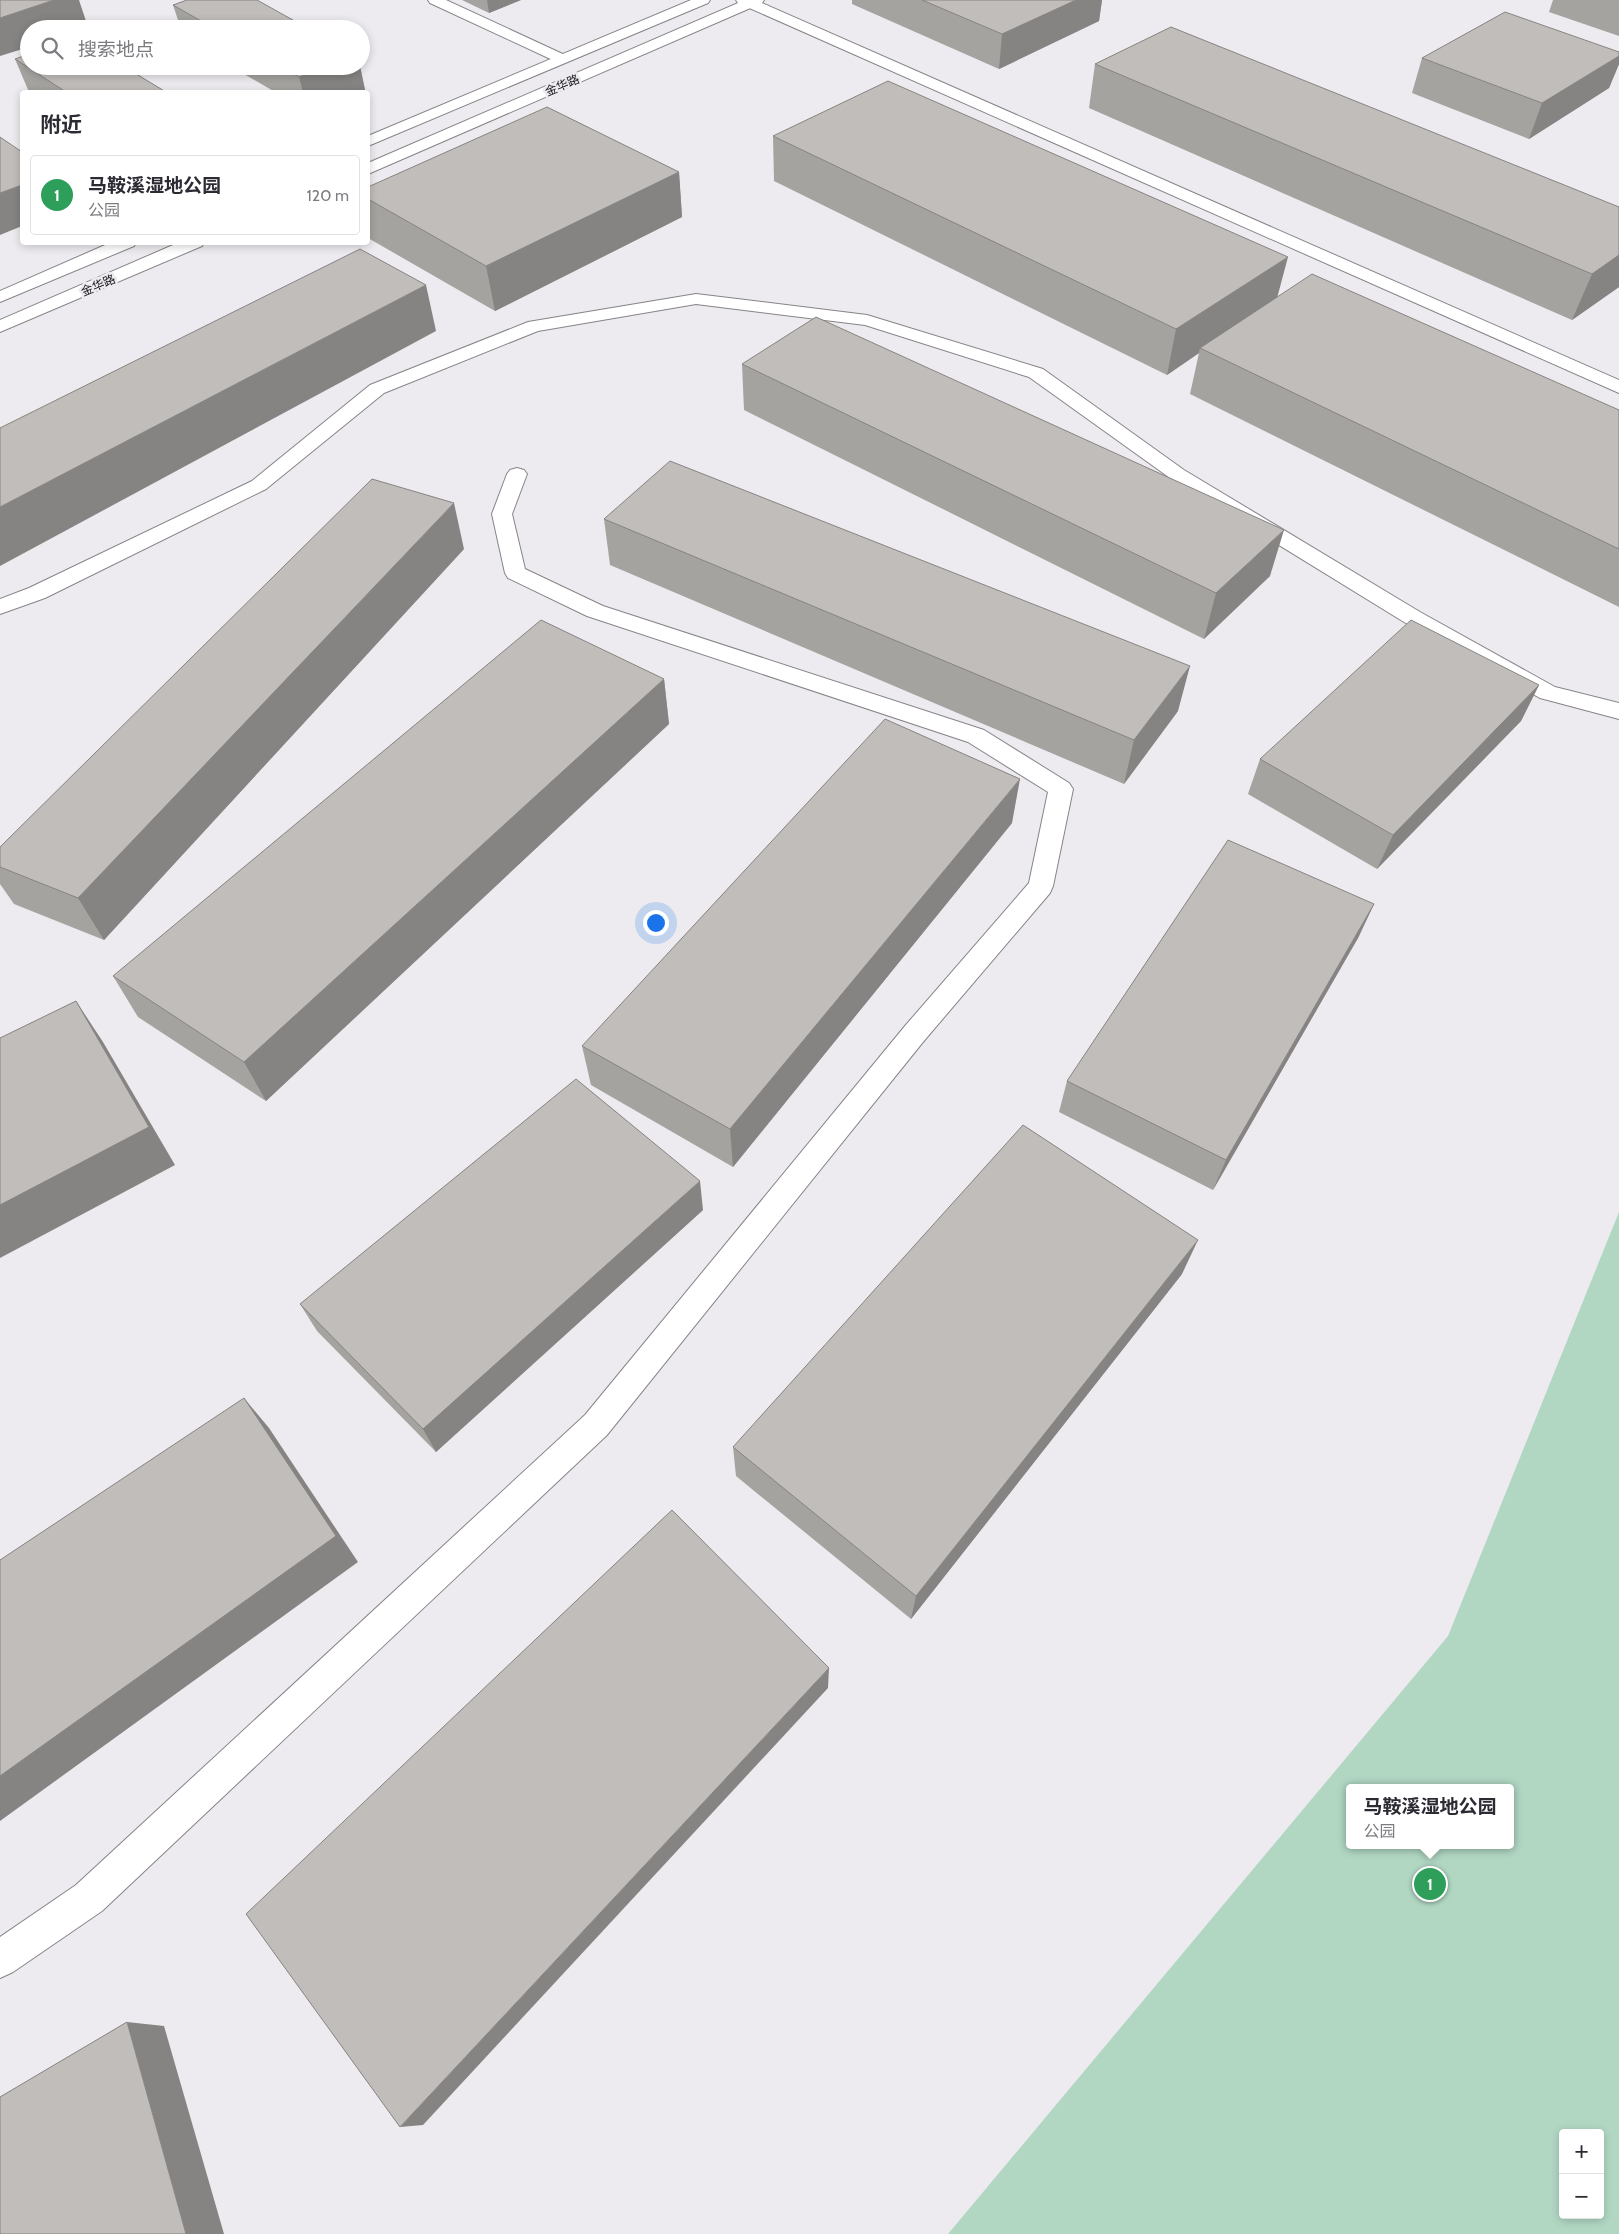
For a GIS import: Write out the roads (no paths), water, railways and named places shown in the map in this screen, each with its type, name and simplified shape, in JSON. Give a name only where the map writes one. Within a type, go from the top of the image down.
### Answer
[{"type":"main road","points":[[435,0],[562,59]]},
{"type":"main road","name":"金华路","points":[[370,140],[703,0]]},
{"type":"main road","points":[[750,1],[1619,386]]},
{"type":"main road","name":"金华路","points":[[370,168],[750,1]]},
{"type":"main road","name":"金华路","points":[[0,297],[121,245]]},
{"type":"main road","name":"金华路","points":[[0,327],[189,245]]},
{"type":"main road","points":[[0,607],[37,593],[259,485],[376,389],[534,326],[696,299],[867,320],[1036,373],[1177,474],[1412,617],[1548,693],[1619,711]]},
{"type":"main road","points":[[0,1959],[90,1898],[596,1425],[914,1034],[1041,886],[1061,789],[976,736],[595,612],[515,573],[502,514],[517,474]]},
{"type":"place","name":"马鞍溪湿地公园","points":[[1430,1884]]}]
